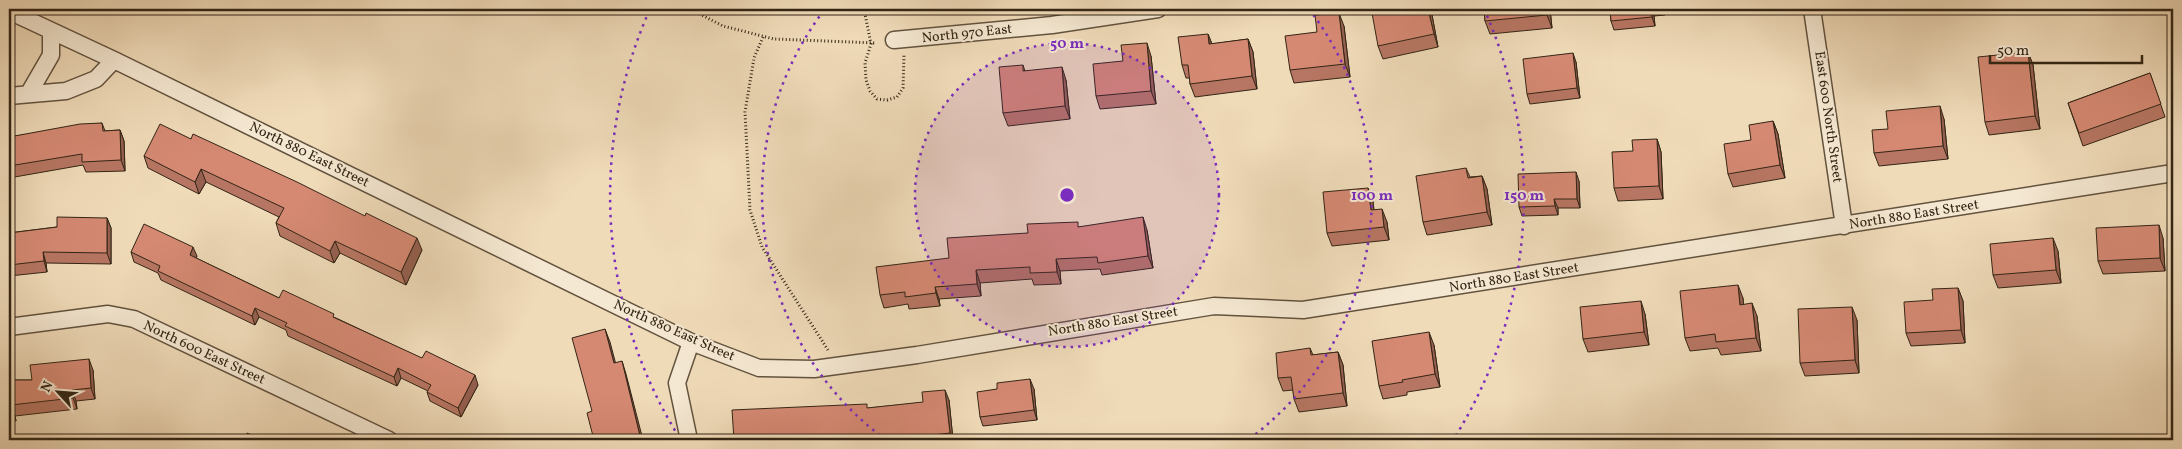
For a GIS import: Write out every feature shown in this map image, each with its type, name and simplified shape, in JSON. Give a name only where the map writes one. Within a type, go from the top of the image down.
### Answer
[{"type":"street","name":"North 970 East","points":[[898,40],[1052,25],[1158,9]]},
{"type":"street","name":"East 600 North Street","points":[[1812,9],[1844,226]]},
{"type":"street","name":"North 880 East Street","points":[[9,11],[114,60],[691,342],[759,368],[814,369],[917,355],[1214,306],[1303,310],[2173,174]]},
{"type":"street","points":[[29,93],[51,55],[51,31]]},
{"type":"street","points":[[9,96],[66,91],[96,79],[114,60]]},
{"type":"street","name":"North 600 East Street","points":[[9,327],[108,314],[134,319],[389,440]]},
{"type":"street","points":[[689,440],[677,383],[691,342]]},
{"type":"path","points":[[690,9],[723,26],[763,37],[870,44],[898,40],[905,69],[903,88],[897,98],[877,99],[870,91],[866,80],[865,63],[870,44],[864,9]]},
{"type":"path","points":[[763,37],[754,58],[746,112],[750,210],[762,247],[838,365]]},
{"type":"building","points":[[1394,9],[1428,9],[1434,34],[1378,46],[1372,13]]},
{"type":"building","points":[[1484,9],[1546,9],[1547,15],[1485,21]]},
{"type":"building","points":[[1610,9],[1651,9],[1652,17],[1611,21]]},
{"type":"building","points":[[1339,13],[1345,64],[1290,70],[1285,36],[1317,32],[1315,15]]},
{"type":"building","points":[[1208,34],[1209,44],[1248,39],[1252,76],[1190,84],[1188,65],[1182,65],[1178,37]]},
{"type":"building","points":[[1147,43],[1151,91],[1096,96],[1093,64],[1123,61],[1121,45]]},
{"type":"building","points":[[2028,52],[2035,116],[1985,122],[1978,57]]},
{"type":"building","points":[[1573,53],[1577,88],[1527,94],[1523,59]]},
{"type":"building","points":[[1023,65],[1023,71],[1062,67],[1065,106],[1003,113],[999,67]]},
{"type":"building","points":[[2150,73],[2161,104],[2079,133],[2068,103]]},
{"type":"building","points":[[1940,106],[1943,146],[1874,153],[1872,130],[1888,129],[1886,111]]},
{"type":"building","points":[[1773,121],[1780,165],[1728,174],[1724,144],[1751,140],[1749,125]]},
{"type":"building","points":[[102,123],[103,131],[120,130],[121,160],[82,162],[82,154],[9,166],[9,137],[80,124]]},
{"type":"building","points":[[160,124],[191,139],[193,134],[365,216],[366,213],[417,238],[401,272],[335,241],[330,251],[276,223],[284,208],[201,169],[195,182],[144,156]]},
{"type":"building","points":[[1657,139],[1659,186],[1614,188],[1612,152],[1633,151],[1632,140]]},
{"type":"building","points":[[1466,168],[1468,178],[1482,176],[1487,212],[1423,222],[1416,176]]},
{"type":"building","points":[[1576,172],[1577,199],[1554,199],[1555,206],[1519,207],[1518,174]]},
{"type":"building","points":[[1368,188],[1371,210],[1382,209],[1384,227],[1327,233],[1323,192]]},
{"type":"building","points":[[57,217],[107,218],[107,253],[43,252],[44,261],[9,265],[9,233],[57,227]]},
{"type":"building","points":[[1143,217],[1148,256],[1098,263],[1097,257],[1056,259],[1057,272],[1030,273],[1030,267],[976,270],[977,284],[935,287],[936,293],[905,297],[905,292],[880,295],[876,267],[949,258],[947,238],[1028,233],[1027,224],[1078,222],[1078,227]]},
{"type":"building","points":[[144,224],[193,247],[190,255],[279,298],[283,290],[334,314],[333,317],[422,358],[426,351],[475,375],[458,408],[427,392],[431,385],[398,368],[394,377],[285,326],[287,323],[255,308],[252,316],[158,271],[160,266],[131,252]]},
{"type":"building","points":[[2159,225],[2160,258],[2098,261],[2096,228]]},
{"type":"building","points":[[2053,238],[2056,270],[1993,275],[1990,244]]},
{"type":"building","points":[[1738,285],[1740,305],[1752,303],[1756,338],[1716,342],[1715,334],[1685,338],[1680,291]]},
{"type":"building","points":[[1958,288],[1961,330],[1906,333],[1904,302],[1933,300],[1932,289]]},
{"type":"building","points":[[1641,301],[1644,332],[1583,339],[1580,307]]},
{"type":"building","points":[[1852,307],[1855,360],[1800,363],[1798,309]]},
{"type":"building","points":[[605,329],[614,363],[622,361],[641,440],[594,440],[587,413],[592,411],[572,338]]},
{"type":"building","points":[[1429,332],[1435,374],[1379,386],[1372,341]]},
{"type":"building","points":[[1310,348],[1311,355],[1338,352],[1343,393],[1294,399],[1291,377],[1278,378],[1276,353]]},
{"type":"building","points":[[89,359],[91,388],[72,390],[73,398],[11,405],[11,410],[9,410],[9,380],[32,380],[30,365]]},
{"type":"building","points":[[1030,379],[1034,410],[980,417],[977,392],[997,389],[997,383]]},
{"type":"building","points":[[945,390],[950,433],[898,439],[898,436],[833,440],[839,435],[734,440],[732,410],[867,404],[867,408],[923,402],[922,392]]},
{"type":"building","points":[[247,433],[263,440],[243,440]]}]
